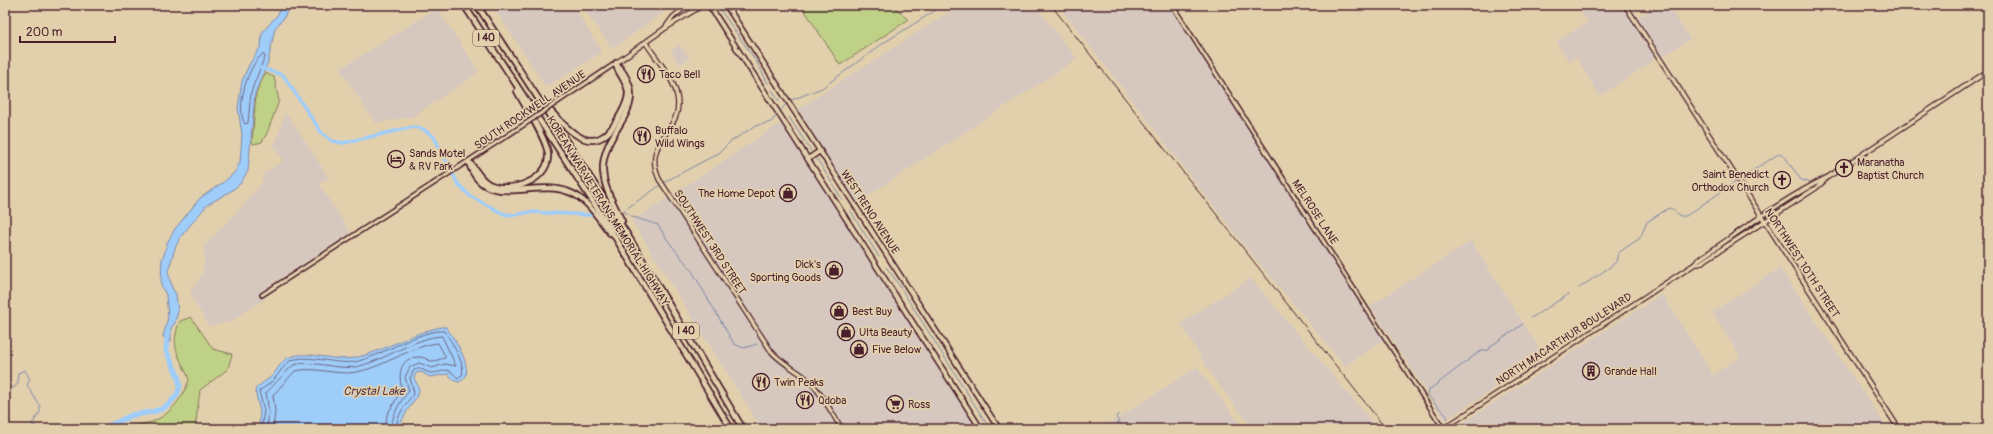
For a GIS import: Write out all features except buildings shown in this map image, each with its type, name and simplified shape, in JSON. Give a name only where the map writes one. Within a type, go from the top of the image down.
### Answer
[{"type":"highway","name":"KOREAN WAR VETERANS MEMORIAL HIGHWAY","points":[[464,5],[622,248],[731,429]]},
{"type":"highway","name":"KOREAN WAR VETERANS MEMORIAL HIGHWAY","points":[[477,5],[627,234],[744,429]]},
{"type":"highway","points":[[537,96],[572,133],[582,138],[598,138],[612,128],[626,103],[628,94],[626,86],[618,72],[616,63]]},
{"type":"highway","points":[[616,63],[630,83],[632,96],[606,152],[604,175],[606,187],[627,234]]},
{"type":"highway","points":[[469,162],[484,181],[496,186],[519,185],[531,182],[545,169],[548,158],[544,142],[508,71]]},
{"type":"highway","points":[[469,162],[476,177],[489,188],[501,190],[552,188],[575,194],[588,205],[622,248]]},
{"type":"main road","points":[[664,29],[673,17],[688,5]]},
{"type":"main road","points":[[664,29],[703,5]]},
{"type":"main road","points":[[709,5],[981,429]]},
{"type":"main road","name":"WEST RENO AVENUE","points":[[726,5],[999,429]]},
{"type":"main road","name":"NORTHWEST 10TH STREET","points":[[1625,5],[1899,429]]},
{"type":"main road","name":"SOUTH ROCKWELL AVENUE","points":[[616,63],[664,29]]},
{"type":"main road","name":"SOUTHWEST 3RD STREET","points":[[646,43],[673,85],[678,104],[674,122],[660,141],[655,154],[654,166],[660,181],[771,351],[781,362],[802,375],[812,384],[842,429]]},
{"type":"main road","name":"NORTH MACARTHUR BOULEVARD","points":[[1443,429],[1695,264],[1698,260],[1762,217],[1814,184],[1828,177],[1988,71]]},
{"type":"main road","points":[[808,159],[820,151]]},
{"type":"main road","name":"NORTH MACARTHUR BOULEVARD","points":[[1695,264],[1699,264],[1765,222],[1816,188],[1828,177]]},
{"type":"street","name":"MELROSE LANE","points":[[1172,5],[1443,429]]},
{"type":"street","name":"SOUTH ROCKWELL AVENUE","points":[[262,295],[354,234],[469,162],[616,63]]},
{"type":"shaded area","points":[[492,5],[573,5],[602,52],[546,87]]},
{"type":"shaded area","points":[[582,5],[674,5],[612,49]]},
{"type":"shaded area","points":[[960,5],[1035,5],[1077,59],[857,203],[798,109]]},
{"type":"shaded area","points":[[1058,5],[1168,5],[1384,340],[1345,366],[1244,245]]},
{"type":"shaded area","points":[[1576,5],[1621,5],[1654,56],[1653,61],[1600,96],[1576,57],[1569,61],[1556,42],[1588,22]]},
{"type":"shaded area","points":[[1657,5],[1668,5],[1690,39],[1662,57],[1637,18]]},
{"type":"shaded area","points":[[437,8],[479,72],[412,117],[375,123],[340,69]]},
{"type":"shaded area","points":[[679,44],[690,58],[679,65],[671,51]]},
{"type":"shaded area","points":[[286,112],[329,178],[319,184],[351,233],[261,292],[264,299],[230,322],[209,326],[192,299],[190,292],[201,276],[204,264],[204,246],[240,209],[261,184],[264,173],[283,161],[274,146]]},
{"type":"shaded area","points":[[781,123],[977,429],[762,429],[632,221]]},
{"type":"shaded area","points":[[1471,241],[1545,357],[1445,420],[1370,306]]},
{"type":"shaded area","points":[[1780,268],[1885,425],[1879,429],[1453,429],[1662,294],[1713,375],[1740,357],[1712,312]]},
{"type":"shaded area","points":[[1251,278],[1378,429],[1253,429],[1212,376],[1181,323]]},
{"type":"shaded area","points":[[1197,367],[1244,429],[1101,429]]},
{"type":"green space","points":[[801,5],[893,5],[908,20],[840,65]]},
{"type":"green space","points":[[265,73],[274,77],[279,101],[262,142],[254,144],[252,143],[256,94]]},
{"type":"green space","points":[[191,317],[213,349],[232,354],[228,369],[200,390],[195,429],[124,429],[133,425],[148,423],[162,417],[179,400],[187,386],[189,379],[179,357],[175,344],[175,338],[180,321]]},
{"type":"water","points":[[281,5],[291,5],[283,19],[275,28],[268,62],[255,93],[248,171],[240,184],[207,205],[182,235],[175,248],[168,272],[172,288],[176,294],[178,311],[175,323],[171,328],[171,342],[163,337],[168,317],[166,295],[161,285],[162,258],[167,243],[175,229],[200,198],[225,181],[235,172],[240,162],[242,135],[238,108],[242,81],[249,65],[261,46],[262,33],[278,14]]},
{"type":"water","name":"Crystal Lake","points":[[441,327],[446,327],[459,347],[466,364],[467,372],[465,378],[459,382],[455,381],[448,374],[430,377],[421,372],[416,373],[414,378],[419,393],[404,417],[400,429],[255,429],[259,426],[260,412],[255,390],[271,377],[287,358],[298,355],[314,355],[338,359],[354,358]]},
{"type":"waterway","points":[[717,5],[756,61],[768,83]]},
{"type":"waterway","points":[[789,101],[822,88],[885,42],[944,5]]},
{"type":"waterway","points":[[261,68],[283,75],[321,132],[332,141],[343,143],[414,127],[423,129],[434,137],[458,184],[470,196],[504,214],[513,215],[530,212],[591,215]]},
{"type":"waterway","points":[[772,90],[779,101]]},
{"type":"waterway","points":[[780,111],[787,103]]},
{"type":"waterway","points":[[757,344],[744,348],[734,344],[692,271],[669,242],[658,225],[633,217],[623,211],[668,180],[719,153],[730,142],[755,126],[771,122],[778,114]]},
{"type":"waterway","points":[[789,117],[811,151]]},
{"type":"waterway","points":[[1740,179],[1780,153],[1785,157],[1801,180],[1809,182]]},
{"type":"waterway","points":[[817,159],[842,199]]},
{"type":"waterway","points":[[1579,288],[1616,262],[1618,253],[1640,238],[1647,222],[1671,208],[1680,216],[1686,216],[1737,181]]},
{"type":"waterway","points":[[850,210],[879,257]]},
{"type":"waterway","points":[[886,267],[990,429]]},
{"type":"waterway","points":[[1531,318],[1569,294]]},
{"type":"waterway","points":[[1447,419],[1448,417],[1428,396],[1429,390],[1471,358],[1481,351],[1489,350],[1491,346],[1523,324]]},
{"type":"waterway","points":[[103,429],[132,415],[162,409],[177,395],[180,386],[178,376],[166,350],[168,332]]},
{"type":"waterway","points":[[5,387],[11,389],[15,387],[18,383],[18,373],[25,370],[30,380],[27,385],[40,406],[40,412],[32,424],[40,429]]},
{"type":"waterway","points":[[1119,414],[1116,417],[1123,429]]},
{"type":"railway","points":[[1051,5],[1386,429]]},
{"type":"place","name":"Taco Bell","points":[[646,74]]},
{"type":"place","name":"Buffalo Wild Wings","points":[[642,136]]},
{"type":"place","name":"Sands Motel & RV Park","points":[[396,159]]},
{"type":"place","name":"Maranatha Baptist Church","points":[[1844,168]]},
{"type":"place","name":"Saint Benedict Orthodox Church","points":[[1782,180]]},
{"type":"place","name":"The Home Depot","points":[[788,193]]},
{"type":"place","name":"Dick's Sporting Goods","points":[[834,270]]},
{"type":"place","name":"Best Buy","points":[[839,311]]},
{"type":"place","name":"Ulta Beauty","points":[[846,332]]},
{"type":"place","name":"Five Below","points":[[859,349]]},
{"type":"place","name":"Grande Hall","points":[[1591,371]]},
{"type":"place","name":"Twin Peaks","points":[[761,382]]},
{"type":"place","name":"Qdoba","points":[[805,400]]},
{"type":"place","name":"Ross","points":[[895,404]]}]
